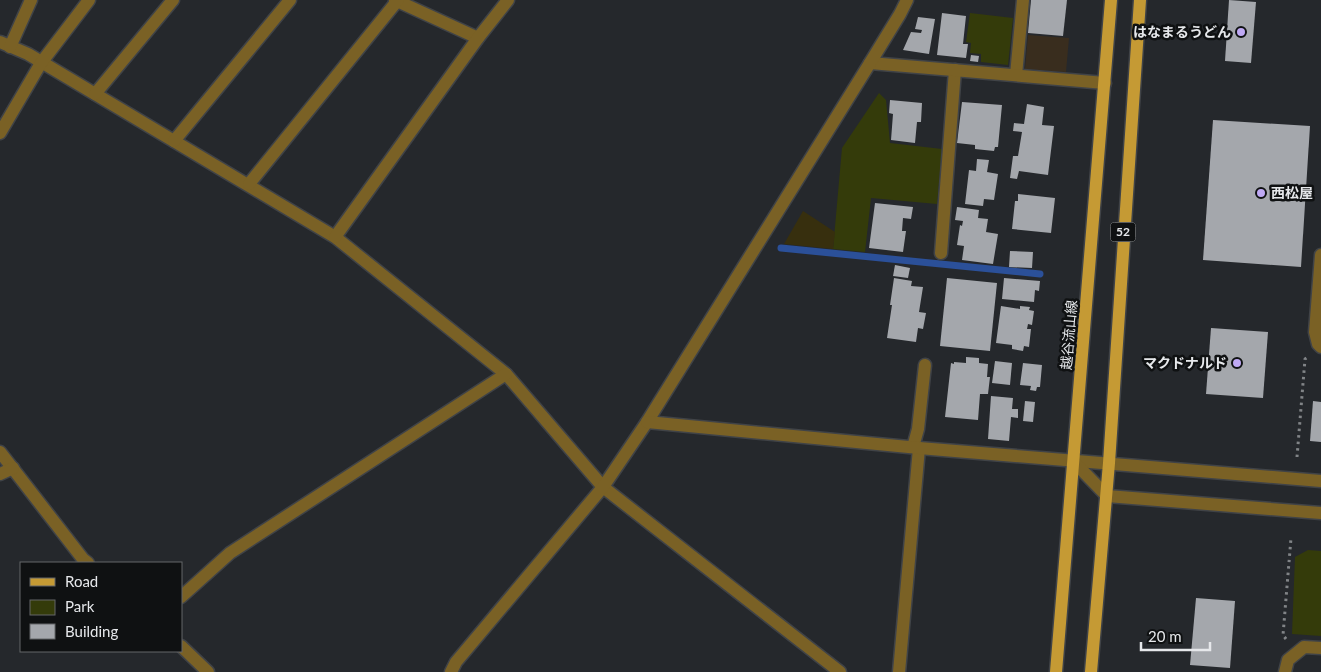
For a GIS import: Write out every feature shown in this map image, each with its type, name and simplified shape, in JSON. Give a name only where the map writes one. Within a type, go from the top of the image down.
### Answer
[{"type":"main road","name":"越谷流山線","points":[[1056,672],[1112,0]]},
{"type":"main road","name":"52","points":[[1091,672],[1107,496],[1140,0]]},
{"type":"street","points":[[31,0],[5,44],[28,54],[335,237],[506,374],[603,487],[840,672]]},
{"type":"street","points":[[0,133],[41,63],[89,0]]},
{"type":"street","points":[[95,94],[173,0]]},
{"type":"street","points":[[174,141],[289,0]]},
{"type":"street","points":[[249,184],[397,0],[478,38]]},
{"type":"street","points":[[335,237],[478,38],[508,0]]},
{"type":"street","points":[[450,672],[456,662],[603,487],[647,422],[870,63],[907,0]]},
{"type":"street","points":[[1016,75],[1023,0]]},
{"type":"street","points":[[870,63],[1105,83]]},
{"type":"street","points":[[941,253],[954,70]]},
{"type":"street","points":[[1321,255],[1315,332],[1318,344],[1321,347]]},
{"type":"street","points":[[899,672],[916,447],[925,365]]},
{"type":"street","points":[[182,596],[230,553],[506,374]]},
{"type":"street","points":[[647,422],[1074,461],[1321,481]]},
{"type":"street","points":[[0,452],[87,562]]},
{"type":"street","points":[[1074,461],[1107,496],[1321,513]]},
{"type":"street","points":[[0,474],[13,468]]},
{"type":"street","points":[[182,647],[208,672]]},
{"type":"street","points":[[1285,672],[1288,660],[1304,647],[1321,648]]},
{"type":"path","points":[[1297,457],[1305,359],[1321,347]]},
{"type":"path","points":[[1291,538],[1283,635],[1296,654]]},
{"type":"shaded area","points":[[1028,35],[1069,38],[1066,72],[1025,69]]},
{"type":"green space","points":[[970,13],[1013,18],[1008,65],[981,62],[981,54],[970,53],[971,43],[966,42]]},
{"type":"green space","points":[[879,93],[886,100],[890,143],[942,149],[937,204],[871,198],[865,252],[833,249],[842,148]]},
{"type":"green space","points":[[1308,550],[1321,551],[1321,636],[1292,634],[1295,557]]},
{"type":"sand","points":[[803,211],[835,232],[833,249],[784,244]]},
{"type":"building","points":[[1031,0],[1067,0],[1063,36],[1028,33]]},
{"type":"building","points":[[1229,0],[1256,2],[1251,63],[1225,61]]},
{"type":"building","points":[[942,13],[966,16],[963,44],[968,44],[966,58],[937,55]]},
{"type":"building","points":[[918,17],[935,19],[929,54],[903,50],[911,32],[921,33],[922,30],[915,29]]},
{"type":"building","points":[[971,55],[979,56],[978,62],[970,61]]},
{"type":"building","points":[[890,100],[922,103],[921,122],[917,122],[915,143],[891,140],[893,114],[889,113]]},
{"type":"building","points":[[962,102],[1002,105],[998,147],[995,147],[994,151],[975,149],[975,145],[957,143]]},
{"type":"building","points":[[1027,104],[1044,107],[1042,125],[1054,126],[1048,175],[1019,171],[1017,179],[1010,178],[1013,156],[1018,156],[1022,132],[1013,131],[1014,123],[1024,124]]},
{"type":"building","points":[[1213,120],[1310,126],[1301,267],[1203,260]]},
{"type":"building","points":[[977,159],[989,160],[987,172],[998,174],[994,200],[984,199],[983,206],[965,204],[969,170],[976,171]]},
{"type":"building","points":[[1018,194],[1055,198],[1051,233],[1012,229],[1015,201],[1018,201]]},
{"type":"building","points":[[875,203],[913,207],[911,219],[903,218],[902,231],[906,231],[903,252],[869,248]]},
{"type":"building","points":[[957,207],[979,210],[978,218],[988,219],[986,232],[998,234],[993,264],[962,260],[964,246],[957,245],[960,225],[962,226],[963,221],[955,220]]},
{"type":"building","points":[[1010,251],[1033,252],[1032,268],[1009,267]]},
{"type":"building","points":[[895,265],[910,268],[908,278],[893,276]]},
{"type":"building","points":[[894,278],[912,281],[911,286],[923,287],[919,312],[926,313],[923,329],[918,328],[916,342],[887,338]]},
{"type":"building","points":[[947,278],[997,283],[990,351],[940,346]]},
{"type":"building","points":[[1004,278],[1040,281],[1039,291],[1035,290],[1034,302],[1002,299]]},
{"type":"building","points":[[1001,306],[1020,309],[1020,306],[1030,307],[1029,310],[1034,311],[1032,325],[1028,324],[1027,329],[1031,329],[1029,347],[1024,346],[1023,351],[1012,349],[1012,345],[996,343]]},
{"type":"building","points":[[1211,328],[1268,332],[1263,398],[1206,394]]},
{"type":"building","points":[[966,357],[979,358],[979,363],[988,364],[987,377],[990,377],[988,394],[980,394],[978,420],[945,417],[951,363],[966,363]]},
{"type":"building","points":[[995,361],[1012,363],[1010,385],[992,383]]},
{"type":"building","points":[[1023,363],[1042,365],[1040,387],[1037,387],[1036,391],[1030,390],[1031,386],[1020,385]]},
{"type":"building","points":[[991,396],[1013,398],[1012,409],[1018,409],[1018,418],[1011,417],[1009,441],[988,439]]},
{"type":"building","points":[[1025,401],[1035,402],[1033,422],[1023,421]]},
{"type":"building","points":[[1313,401],[1321,402],[1321,442],[1310,441]]},
{"type":"building","points":[[1196,598],[1235,601],[1230,668],[1190,665]]},
{"type":"waterway","points":[[781,248],[1040,274]]},
{"type":"place","name":"はなまるうどん","points":[[1241,32]]},
{"type":"place","name":"西松屋","points":[[1261,193]]},
{"type":"place","name":"マクドナルド","points":[[1237,363]]}]
